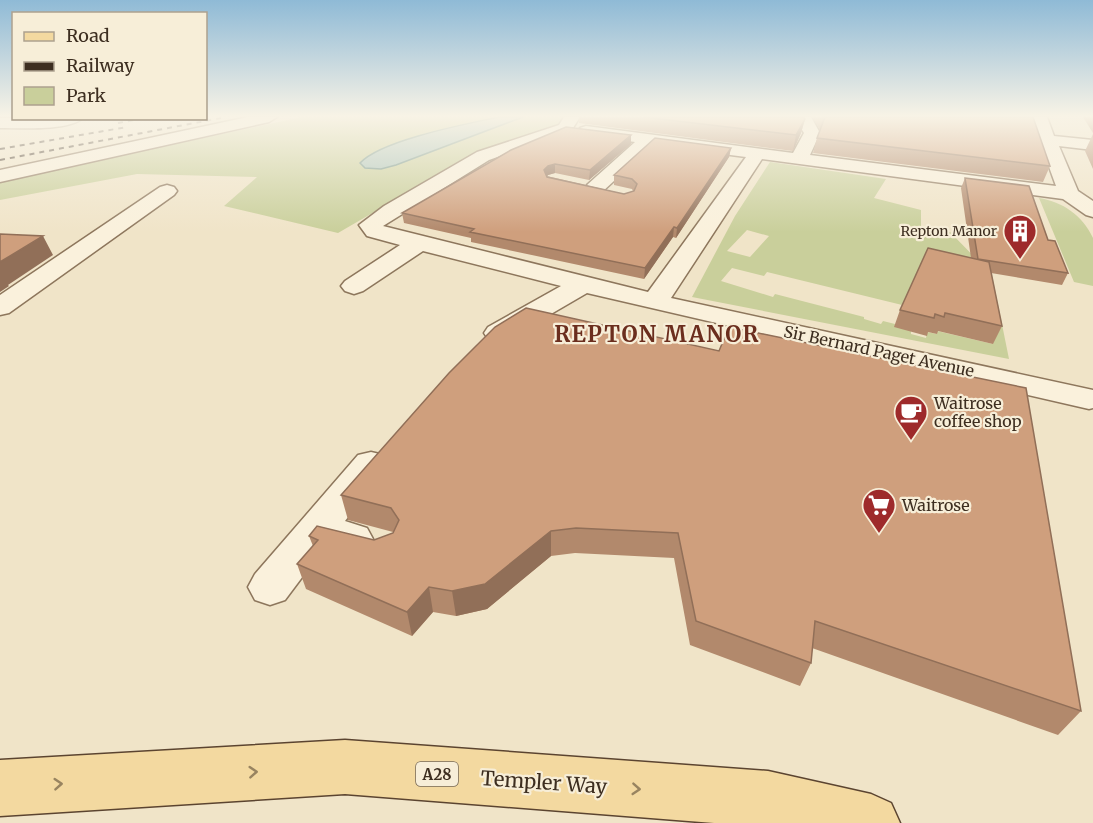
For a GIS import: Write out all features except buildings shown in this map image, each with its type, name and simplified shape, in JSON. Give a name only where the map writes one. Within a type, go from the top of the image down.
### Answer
[{"type":"main road","name":"Templer Way","points":[[0,788],[345,766],[768,799],[871,823]]},
{"type":"street","points":[[0,176],[94,155]]},
{"type":"street","name":"Sir Bernard Paget Avenue","points":[[484,155],[397,206],[370,225],[375,231],[582,285],[1023,382],[1092,400]]},
{"type":"street","points":[[622,194],[588,186],[628,155]]},
{"type":"street","points":[[655,302],[756,155]]},
{"type":"street","points":[[777,155],[800,157],[964,184],[1069,194],[1093,211]]},
{"type":"street","points":[[1054,155],[1069,194]]},
{"type":"street","points":[[0,308],[167,191]]},
{"type":"street","points":[[354,286],[419,243]]},
{"type":"street","points":[[475,348],[510,325],[582,285]]},
{"type":"street","points":[[270,587],[315,530],[389,444]]},
{"type":"street","points":[[315,530],[381,546]]},
{"type":"green space","points":[[121,155],[474,155],[338,233],[224,206],[257,177],[137,174],[0,200],[0,181]]},
{"type":"green space","points":[[770,162],[886,179],[874,198],[921,210],[921,228],[950,232],[992,275],[1009,359],[692,297],[735,216]],"holes":[[[747,230],[769,236],[750,257],[727,251]],[[732,268],[764,276],[767,272],[939,314],[993,344],[937,331],[937,334],[927,332],[926,338],[911,334],[911,328],[883,321],[881,324],[864,319],[864,317],[775,294],[773,297],[721,281]]]},
{"type":"green space","points":[[1039,198],[1064,206],[1089,230],[1093,238],[1093,286],[1074,282]]},
{"type":"water","points":[[370,155],[421,155],[381,169],[365,168],[360,163]]},
{"type":"railway","points":[[0,160],[24,155]]},
{"type":"place","name":"Repton Manor","points":[[1020,260]]},
{"type":"place","name":"Waitrose coffee shop","points":[[911,441]]},
{"type":"place","name":"Waitrose","points":[[879,534]]},
{"type":"district","name":"REPTON MANOR","points":[[657,334]]}]
